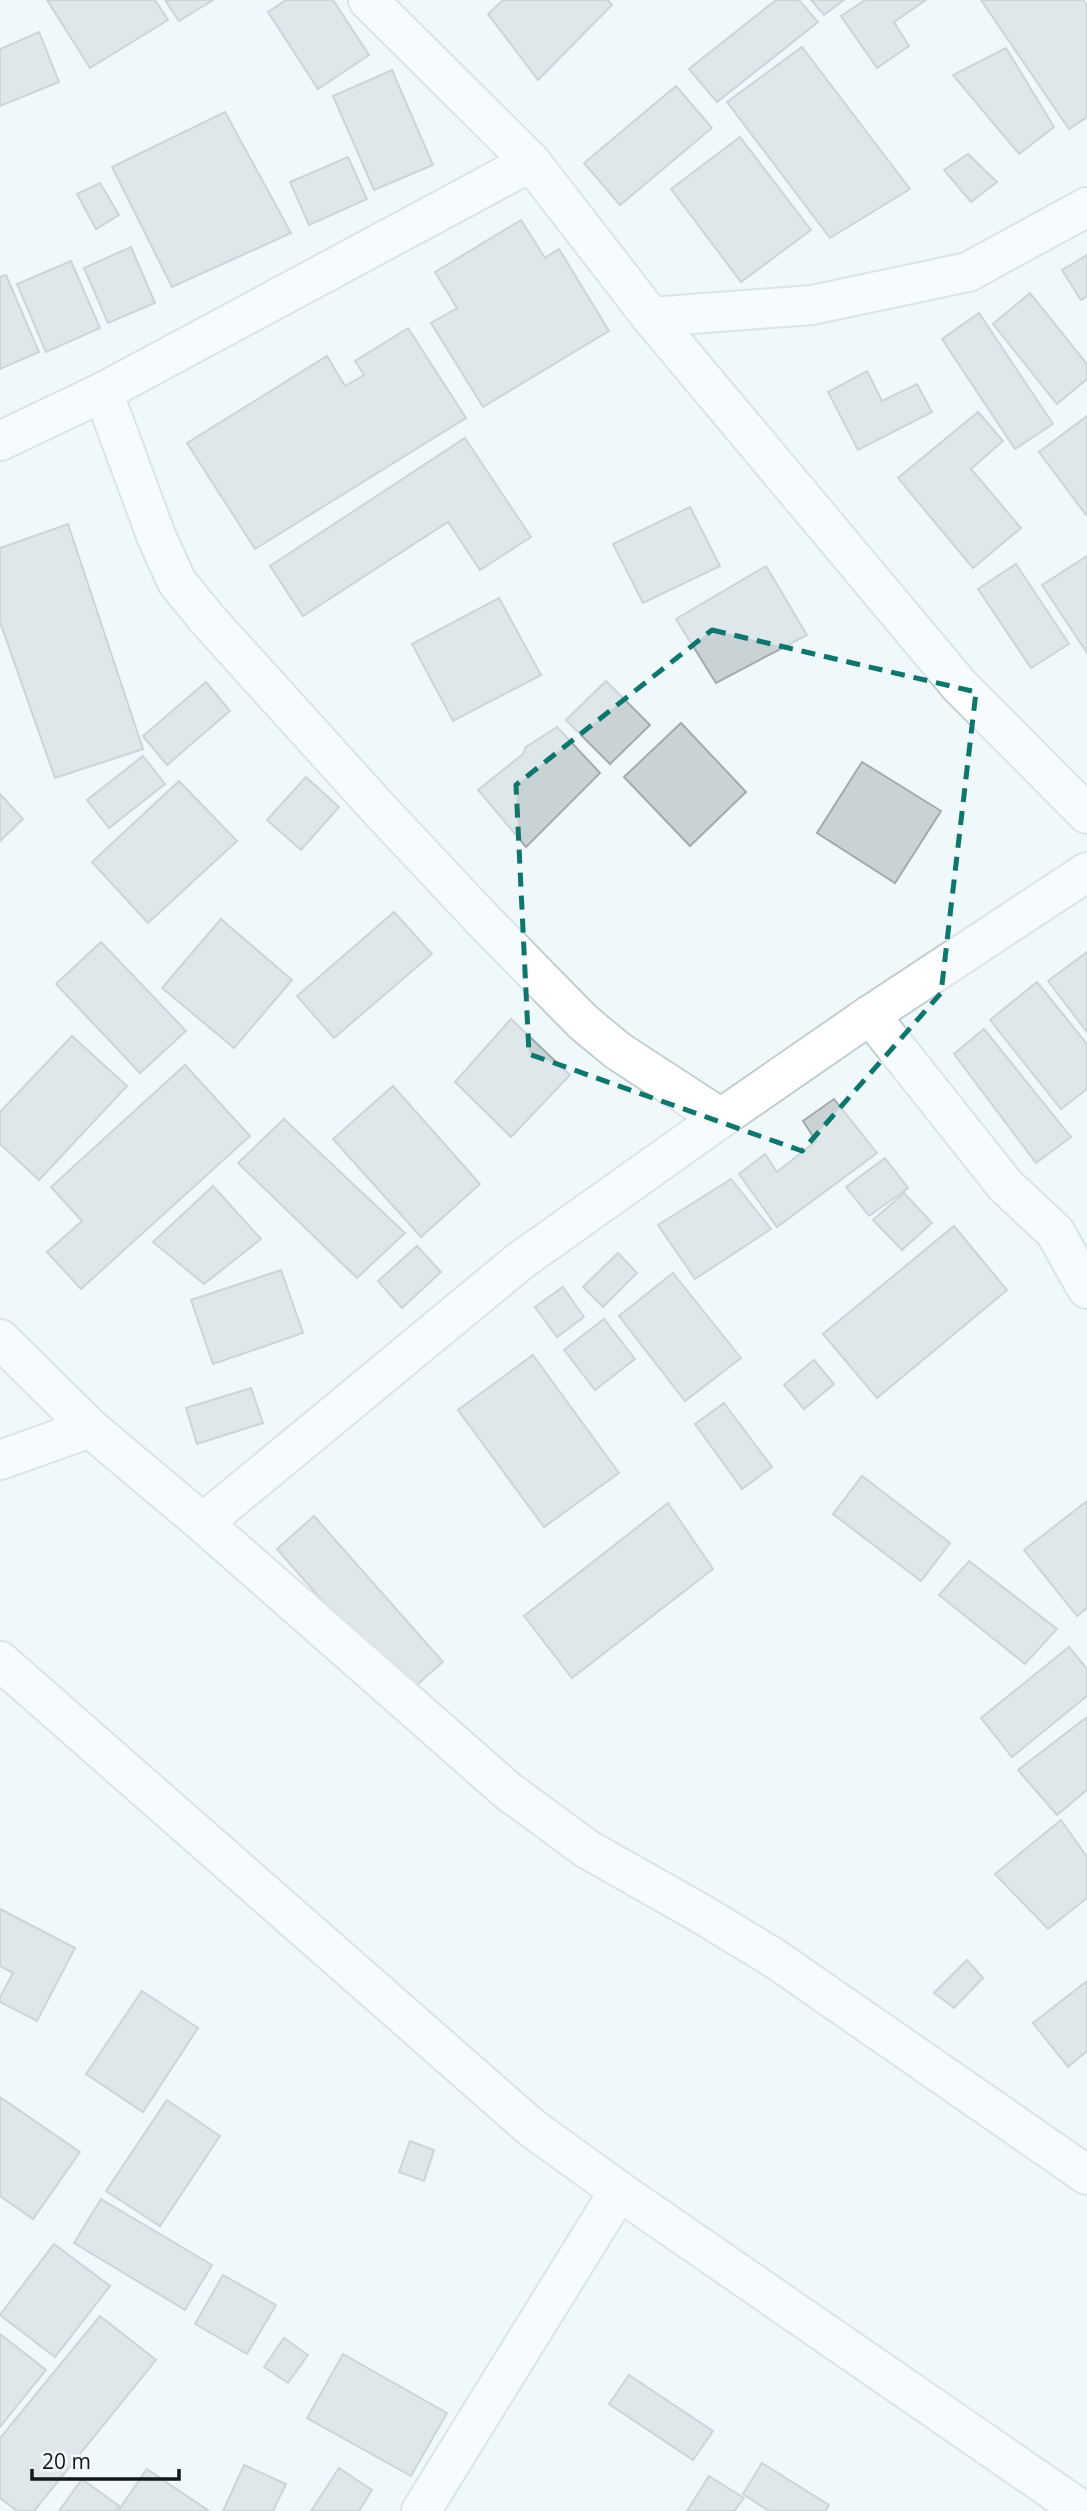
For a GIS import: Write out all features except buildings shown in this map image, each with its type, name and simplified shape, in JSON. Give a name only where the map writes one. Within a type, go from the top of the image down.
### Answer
[{"type":"street","points":[[368,0],[531,162],[651,317],[959,685],[1087,814]]},
{"type":"street","points":[[0,441],[103,392],[531,162]]},
{"type":"street","points":[[651,317],[812,305],[968,272],[1087,207]]},
{"type":"street","points":[[103,392],[157,538],[177,582],[208,620],[397,829],[583,1022],[618,1051],[721,1118]]},
{"type":"street","points":[[203,1523],[520,1261],[870,1015],[1087,872]]},
{"type":"street","points":[[870,1015],[1005,1185],[1055,1232],[1087,1289]]},
{"type":"street","points":[[0,1339],[90,1428],[203,1523],[508,1791],[587,1849],[774,1958],[1087,2175]]},
{"type":"street","points":[[0,1460],[90,1428]]},
{"type":"street","points":[[0,1661],[532,2128],[620,2192],[1083,2511]]},
{"type":"street","points":[[421,2511],[620,2192]]},
{"type":"highlighted area","points":[[712,630],[976,692],[941,993],[802,1151],[529,1054],[516,785]]}]
